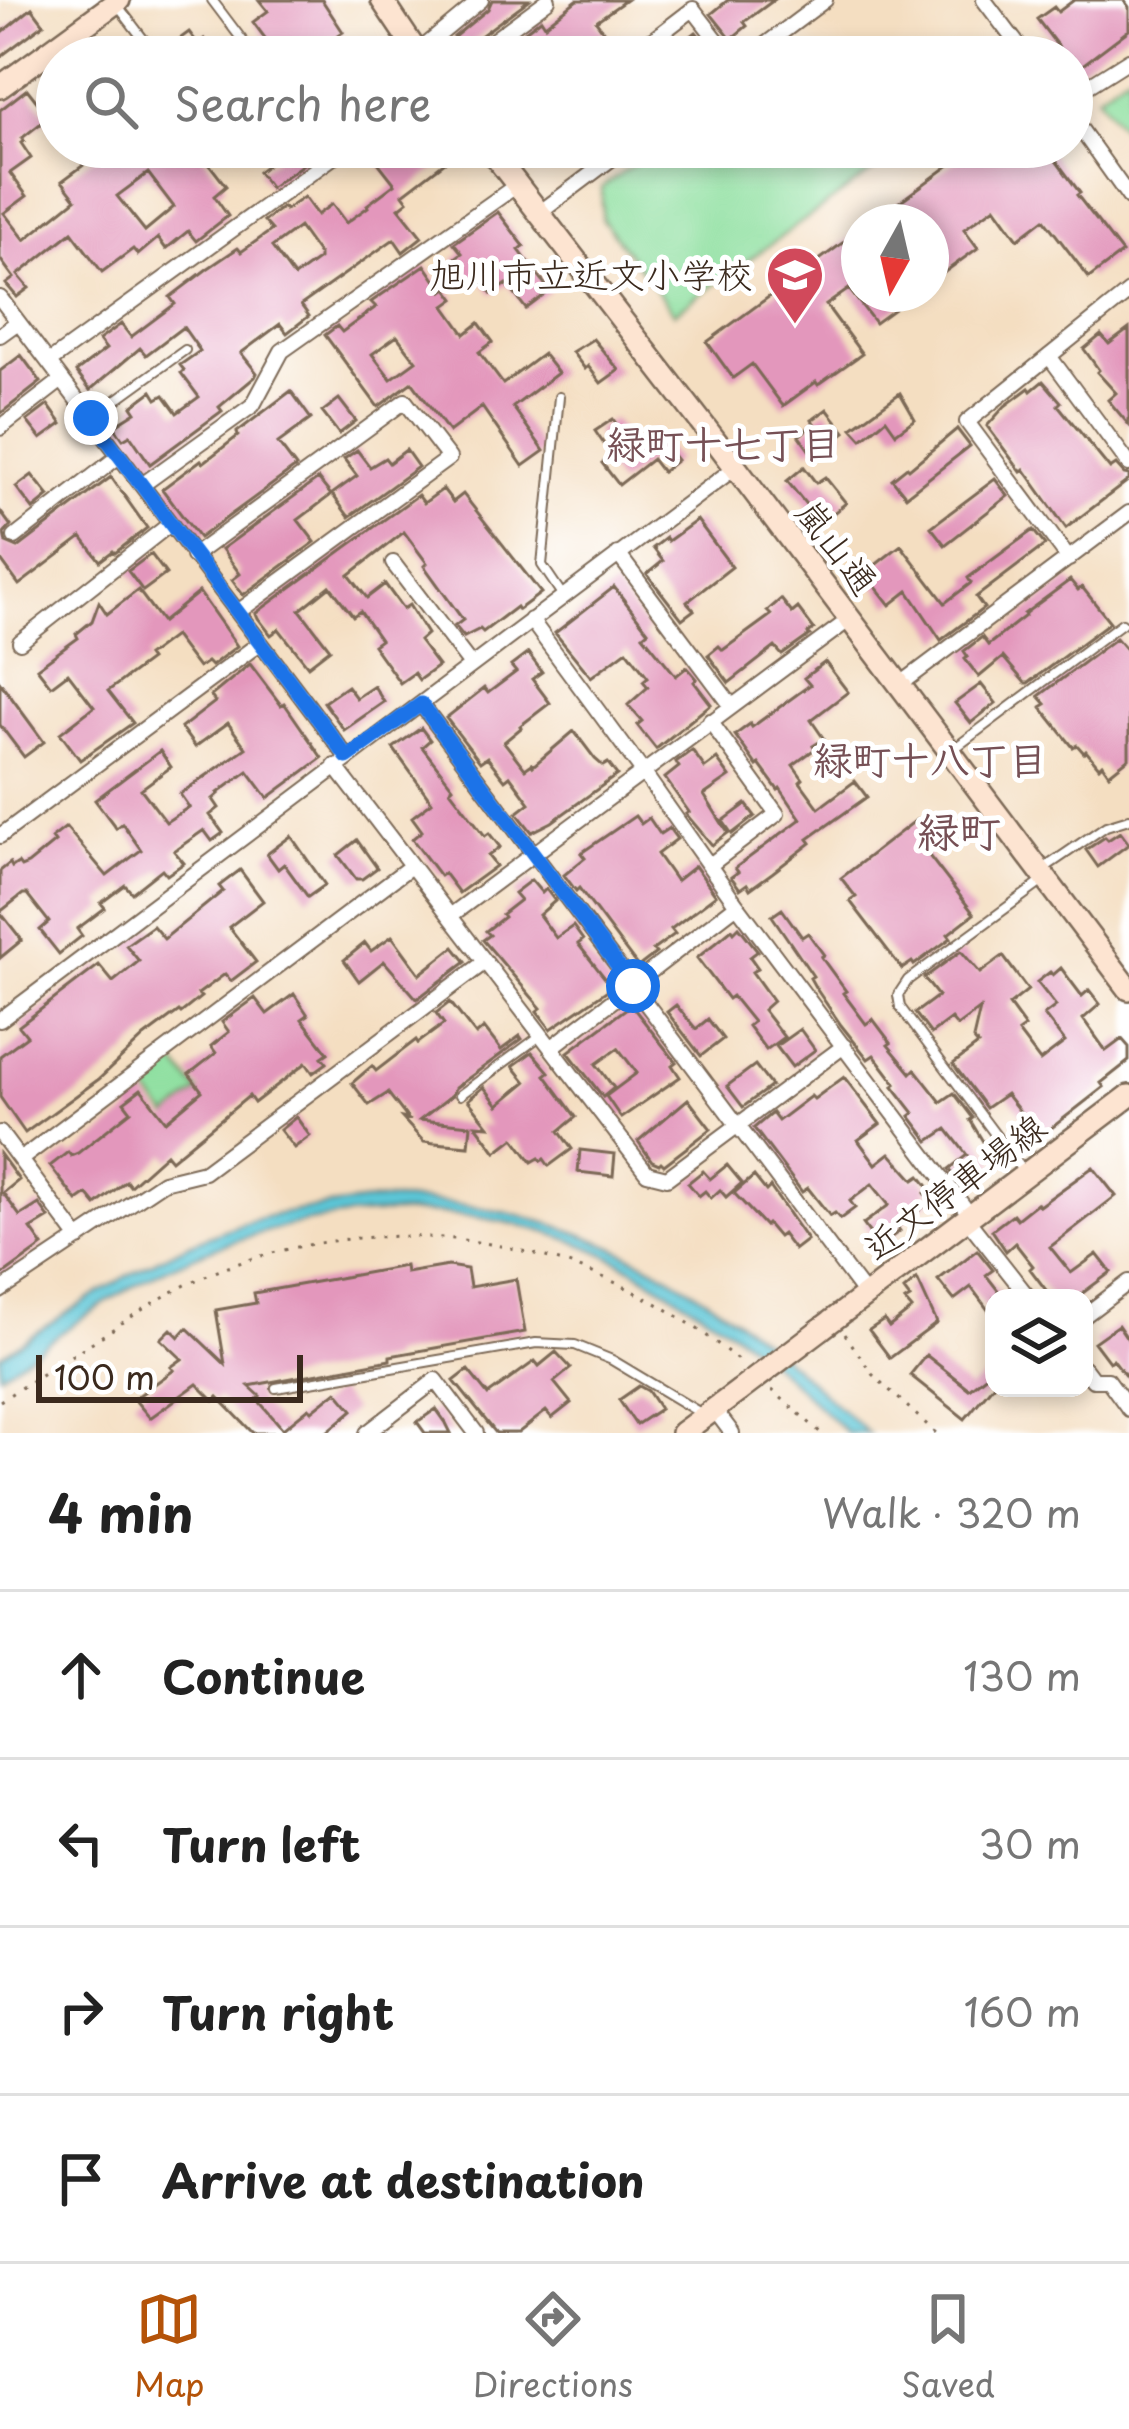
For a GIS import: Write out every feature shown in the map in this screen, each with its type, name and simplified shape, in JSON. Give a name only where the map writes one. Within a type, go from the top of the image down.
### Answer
[{"type":"street","points":[[382,0],[406,36]]},
{"type":"street","points":[[440,36],[481,0]]},
{"type":"street","points":[[500,36],[548,0]]},
{"type":"street","points":[[777,36],[825,0]]},
{"type":"street","points":[[983,0],[1011,36]]},
{"type":"street","points":[[69,36],[117,1]]},
{"type":"street","points":[[658,36],[693,9],[714,36]]},
{"type":"street","points":[[1093,83],[1129,60]]},
{"type":"street","points":[[0,87],[36,61]]},
{"type":"street","points":[[1093,146],[1129,196]]},
{"type":"street","points":[[49,362],[306,168]]},
{"type":"street","name":"嵐山通","points":[[504,168],[1129,989]]},
{"type":"street","points":[[538,214],[599,168]]},
{"type":"street","points":[[142,485],[253,405],[282,351],[517,185]]},
{"type":"street","points":[[1069,559],[967,422],[1129,292]]},
{"type":"street","points":[[0,298],[238,612],[411,866],[647,1173],[667,1178],[844,1046]]},
{"type":"street","points":[[0,335],[18,322]]},
{"type":"street","points":[[1049,356],[1129,464]]},
{"type":"street","points":[[0,428],[62,380]]},
{"type":"street","points":[[194,556],[405,400],[448,458],[238,612]]},
{"type":"street","points":[[15,537],[119,456]]},
{"type":"street","points":[[0,1020],[736,467]]},
{"type":"street","points":[[901,684],[1129,513]]},
{"type":"street","points":[[20,642],[170,524]]},
{"type":"street","points":[[617,554],[731,705]]},
{"type":"street","points":[[393,563],[471,665]]},
{"type":"street","points":[[450,916],[850,619]]},
{"type":"street","points":[[531,620],[1022,1289]]},
{"type":"street","points":[[0,836],[260,643]]},
{"type":"street","points":[[421,704],[866,1296]]},
{"type":"street","points":[[710,722],[777,814],[710,865]]},
{"type":"street","points":[[20,1160],[411,866]]},
{"type":"street","points":[[546,1042],[633,986],[737,905]]},
{"type":"street","points":[[0,1292],[163,1182],[204,1172],[485,962]]},
{"type":"street","name":"近文停車場線","points":[[745,1381],[832,1329],[866,1296],[1129,1096]]},
{"type":"street","points":[[3,1143],[79,1240]]},
{"type":"street","points":[[1093,1309],[1129,1282]]},
{"type":"street","points":[[368,1433],[436,1380],[476,1433]]},
{"type":"street","points":[[1093,1381],[1108,1380],[1128,1407]]},
{"type":"street","points":[[682,1433],[745,1381]]},
{"type":"street","points":[[710,1412],[732,1433]]},
{"type":"lane","points":[[212,0],[239,36]]},
{"type":"lane","points":[[117,1],[142,36]]},
{"type":"lane","points":[[91,418],[185,350]]},
{"type":"lane","points":[[559,398],[542,565],[563,596]]},
{"type":"lane","points":[[950,751],[1122,623]]},
{"type":"lane","points":[[1025,1174],[900,1007],[898,995],[908,980],[1106,826],[1129,819]]},
{"type":"lane","points":[[460,1095],[546,1042]]},
{"type":"lane","points":[[276,1388],[536,1343],[575,1345],[710,1412]]},
{"type":"lane","points":[[432,1362],[436,1380]]},
{"type":"path","points":[[0,1401],[202,1277],[279,1252],[334,1241],[418,1235],[495,1243],[563,1261],[646,1296],[733,1356],[745,1381]]},
{"type":"path","points":[[832,1329],[872,1374],[937,1433]]},
{"type":"path","points":[[768,1387],[820,1433]]},
{"type":"green space","points":[[1129,72],[1129,138],[1097,95]]},
{"type":"green space","points":[[629,168],[877,168],[674,313],[602,219],[602,187]]},
{"type":"green space","points":[[172,1059],[199,1092],[168,1117],[141,1084]]},
{"type":"water","points":[[377,1200],[480,1208],[575,1232],[620,1250],[707,1299],[750,1330],[868,1433],[847,1433],[739,1336],[615,1259],[533,1229],[421,1213],[307,1222],[198,1255],[128,1289],[0,1374],[0,1356],[127,1276],[194,1242],[265,1217]]},
{"type":"building","points":[[259,0],[322,0],[343,32],[337,36],[263,36],[253,22],[268,11]]},
{"type":"building","points":[[492,0],[529,0],[481,36],[455,36],[488,9]]},
{"type":"building","points":[[577,0],[626,0],[596,21],[607,36],[529,36],[525,31],[541,19],[545,25]]},
{"type":"building","points":[[728,0],[774,0],[744,22],[747,26],[735,36],[729,36],[711,14]]},
{"type":"building","points":[[1074,0],[1124,0],[1129,7],[1129,30],[1093,57],[1093,36],[1050,36],[1037,19],[1054,7],[1058,12]]},
{"type":"building","points":[[32,8],[44,24],[0,57],[0,34]]},
{"type":"building","points":[[27,89],[36,100],[36,127],[21,143],[31,158],[10,173],[27,196],[4,213],[25,240],[76,199],[62,181],[80,168],[212,168],[226,186],[214,196],[228,216],[196,241],[188,231],[166,249],[158,238],[138,255],[133,249],[102,272],[72,232],[18,275],[29,288],[17,297],[6,284],[14,278],[0,259],[0,110]],"holes":[[[148,173],[174,207],[145,231],[117,196]]]},
{"type":"building","points":[[263,168],[298,168],[270,188],[258,172]]},
{"type":"building","points":[[382,168],[437,168],[403,194],[408,201],[399,208],[422,237],[403,252],[394,239],[301,305],[309,316],[287,333],[280,324],[241,353],[257,373],[219,407],[222,411],[150,464],[130,435],[123,439],[114,426],[136,412],[132,406],[152,391],[157,399],[164,395],[177,413],[199,397],[180,365],[200,351],[183,327],[146,355],[140,348],[90,390],[76,372],[106,349],[99,340],[121,324],[131,337],[175,304],[170,297],[238,248],[241,252],[272,230],[264,221],[283,207],[304,197],[317,215],[332,204],[346,223],[395,184]],"holes":[[[299,227],[319,259],[294,277],[272,247]]]},
{"type":"building","points":[[946,168],[1062,168],[1122,253],[1089,278],[1044,219],[1018,239],[995,207],[964,229],[978,248],[949,269],[949,204],[897,204]]},
{"type":"building","points":[[498,212],[550,291],[526,309],[507,284],[492,294],[481,280],[474,285],[454,259],[462,253],[454,243]]},
{"type":"building","points":[[841,244],[841,295],[826,305],[862,354],[783,406],[752,364],[733,378],[707,342]]},
{"type":"building","points":[[425,265],[443,291],[447,288],[455,299],[445,306],[465,334],[479,323],[493,342],[479,352],[503,384],[543,354],[558,373],[513,407],[544,451],[523,466],[482,407],[449,432],[412,382],[378,407],[325,335],[337,326],[342,332],[376,307],[371,302]],"holes":[[[397,336],[416,361],[391,379],[372,354]]]},
{"type":"building","points":[[867,312],[890,312],[875,323]]},
{"type":"building","points":[[1129,329],[1129,425],[1108,400],[1116,393],[1084,349],[1101,335],[1109,344]]},
{"type":"building","points":[[593,339],[619,370],[601,383],[572,352]]},
{"type":"building","points":[[21,355],[41,382],[0,414],[0,371]]},
{"type":"building","points":[[1043,381],[1110,469],[1116,465],[1129,475],[1129,480],[1066,528],[987,426],[1005,406]]},
{"type":"building","points":[[291,391],[311,419],[278,443],[296,467],[199,538],[162,489],[201,460],[203,463]]},
{"type":"building","points":[[900,393],[915,419],[896,433],[886,419],[862,439],[852,428]]},
{"type":"building","points":[[339,399],[356,421],[339,434],[322,412]]},
{"type":"building","points":[[48,405],[62,424],[41,439],[27,421]]},
{"type":"building","points":[[827,409],[845,432],[828,445],[823,440],[809,450],[799,436]]},
{"type":"building","points":[[613,419],[632,447],[653,430],[677,460],[662,472],[652,459],[619,485],[602,463],[612,456],[595,431]]},
{"type":"building","points":[[957,429],[970,446],[906,496],[892,479]]},
{"type":"building","points":[[357,450],[370,467],[385,458],[389,463],[406,450],[418,467],[349,517],[332,494],[357,476],[344,459]]},
{"type":"building","points":[[804,467],[816,483],[825,477],[846,503],[821,523],[787,481]]},
{"type":"building","points":[[32,475],[49,496],[33,509],[16,487]]},
{"type":"building","points":[[111,477],[147,528],[100,561],[82,537],[19,585],[0,559],[0,511],[11,526],[4,534],[6,543],[18,548]]},
{"type":"building","points":[[318,479],[331,495],[298,520],[315,542],[243,595],[232,580],[240,574],[222,549]]},
{"type":"building","points":[[995,479],[1008,496],[945,545],[931,527]]},
{"type":"building","points":[[443,489],[453,502],[463,494],[541,593],[483,632],[480,629],[464,637],[455,626],[463,620],[404,532],[349,575],[367,598],[385,584],[403,609],[409,605],[427,634],[419,641],[438,666],[419,680],[414,673],[400,683],[373,645],[380,640],[360,611],[353,616],[330,586],[300,610],[330,649],[308,666],[279,629],[271,635],[256,613],[418,495],[424,503]]},
{"type":"building","points":[[697,520],[732,567],[687,602],[694,610],[682,619],[647,574],[663,561],[653,548]]},
{"type":"building","points":[[1033,530],[1045,545],[976,597],[984,608],[941,640],[908,591],[890,605],[865,573],[901,545],[945,603],[971,583],[968,578]]},
{"type":"building","points":[[151,554],[166,574],[143,591],[128,571]]},
{"type":"building","points":[[1070,580],[1078,590],[1082,587],[1110,622],[1028,683],[1003,657],[979,677],[964,651],[982,637],[988,645]]},
{"type":"building","points":[[614,587],[648,631],[643,635],[676,676],[687,667],[711,704],[656,749],[628,705],[648,687],[643,681],[648,677],[627,650],[591,677],[555,633]]},
{"type":"building","points":[[138,590],[162,622],[199,592],[237,646],[211,666],[207,662],[198,668],[174,636],[108,691],[133,723],[80,760],[60,733],[94,707],[68,673],[51,686],[37,668],[78,638],[76,634],[92,621],[99,602],[107,614]]},
{"type":"building","points":[[781,599],[792,613],[798,608],[814,629],[782,655],[775,647],[729,683],[708,655],[719,646],[723,650],[771,615],[767,611]]},
{"type":"building","points":[[1116,638],[1129,653],[1129,758],[1109,774],[1086,751],[1073,747],[1041,707],[1046,704],[1039,696]]},
{"type":"building","points":[[528,653],[542,672],[532,679],[550,703],[504,742],[525,769],[574,731],[595,759],[603,766],[608,763],[617,775],[532,832],[517,813],[530,803],[510,776],[505,780],[487,757],[480,762],[446,718],[484,688],[488,693],[516,672],[511,666]]},
{"type":"building","points":[[825,662],[848,692],[811,720],[824,739],[793,765],[819,808],[855,781],[867,797],[750,889],[747,884],[740,889],[731,877],[738,872],[735,868],[801,819],[735,735],[810,685],[804,678]]},
{"type":"building","points":[[250,664],[322,758],[268,798],[248,771],[218,793],[213,799],[219,808],[210,815],[223,833],[212,841],[204,830],[174,851],[184,863],[167,875],[162,869],[132,893],[125,885],[101,903],[105,908],[77,929],[82,936],[59,954],[40,930],[49,922],[27,894],[0,912],[0,871],[10,863],[12,867],[28,864],[66,827],[107,876],[141,850],[122,823],[116,828],[95,800],[160,751],[171,767],[141,789],[166,822],[189,807],[180,794],[246,748],[228,723],[195,747],[181,728],[215,702],[211,696]]},
{"type":"building","points":[[0,682],[44,742],[24,757],[0,725]]},
{"type":"building","points":[[981,684],[996,703],[971,723],[955,703]]},
{"type":"building","points":[[347,686],[356,698],[374,686],[384,702],[344,730],[324,702]]},
{"type":"building","points":[[421,728],[430,740],[422,747],[453,787],[450,790],[485,836],[489,833],[500,847],[488,856],[496,866],[459,893],[412,839],[422,831],[412,817],[432,802],[393,748]]},
{"type":"building","points":[[692,750],[705,768],[717,759],[730,777],[704,795],[728,833],[712,845],[665,778]]},
{"type":"building","points":[[746,804],[755,816],[732,834],[723,821]]},
{"type":"building","points":[[635,816],[641,824],[649,818],[660,834],[669,828],[677,839],[657,854],[676,881],[695,866],[716,895],[671,929],[675,934],[638,967],[564,875],[585,858],[581,853]]},
{"type":"building","points":[[916,820],[932,841],[923,848],[974,914],[948,934],[951,938],[902,969],[850,901],[856,897],[841,878]]},
{"type":"building","points":[[1120,832],[1129,844],[1098,867],[1086,850]]},
{"type":"building","points":[[291,836],[325,885],[308,897],[284,864],[278,869],[267,854]]},
{"type":"building","points":[[357,840],[377,868],[362,879],[356,879],[338,855]]},
{"type":"building","points":[[240,870],[263,901],[229,927],[256,962],[231,981],[225,974],[99,1079],[25,1133],[0,1097],[0,1056],[27,1036],[19,1026],[99,965],[113,982],[139,961],[126,945],[153,926],[164,939],[223,891],[219,886]]},
{"type":"building","points":[[531,880],[555,901],[539,915],[556,938],[573,926],[583,940],[578,944],[612,987],[551,1029],[537,1011],[541,1008],[483,940],[490,935],[486,931],[520,900],[514,893]]},
{"type":"building","points":[[782,909],[802,937],[808,933],[866,1024],[873,1019],[888,1045],[941,1102],[954,1093],[973,1118],[996,1163],[965,1190],[949,1169],[967,1155],[947,1129],[929,1141],[874,1055],[868,1059],[841,1025],[772,916]]},
{"type":"building","points":[[0,912],[22,940],[0,958]]},
{"type":"building","points":[[739,927],[758,951],[750,957],[758,968],[752,972],[773,1001],[763,1010],[784,1037],[766,1050],[748,1026],[753,1022],[732,996],[728,999],[697,958]]},
{"type":"building","points":[[392,936],[420,974],[454,947],[466,962],[417,999],[384,961],[359,981],[344,960],[365,943],[371,951]]},
{"type":"building","points":[[961,951],[980,973],[1003,956],[1028,990],[1009,1005],[1025,1027],[1018,1032],[1040,1061],[1065,1042],[1044,1015],[1056,1006],[1037,982],[1061,968],[1082,996],[1089,990],[1100,1004],[1083,1019],[1106,1051],[1122,1039],[1129,1047],[1129,1061],[1101,1083],[1104,1087],[1040,1137],[1006,1094],[986,1108],[953,1064],[978,1045],[973,1039],[980,1009],[957,1026],[951,1019],[931,1034],[915,1013],[938,996],[924,978]]},
{"type":"building","points":[[294,994],[308,1015],[302,1019],[328,1053],[322,1057],[327,1063],[313,1073],[306,1063],[254,1103],[249,1096],[171,1160],[166,1154],[130,1186],[126,1181],[96,1205],[87,1194],[77,1201],[50,1166],[68,1152],[71,1156],[78,1153],[131,1111],[124,1102],[141,1089],[166,1121],[202,1091],[189,1074],[216,1053],[211,1046],[229,1032],[222,1022],[255,998],[267,1014]]},
{"type":"building","points":[[450,1002],[476,1035],[484,1028],[501,1050],[522,1039],[420,1120],[471,1125],[469,1146],[424,1142],[388,1093],[369,1105],[352,1083],[444,1024],[436,1013]]},
{"type":"building","points":[[631,1005],[676,1062],[672,1065],[680,1077],[621,1118],[606,1096],[637,1073],[618,1048],[596,1064],[614,1088],[603,1097],[568,1052]]},
{"type":"building","points":[[676,1005],[696,1029],[708,1019],[723,1039],[701,1056],[667,1012]]},
{"type":"building","points":[[800,1029],[815,1050],[792,1067],[776,1046]]},
{"type":"building","points":[[532,1052],[576,1117],[559,1131],[572,1149],[549,1166],[544,1159],[532,1162],[514,1138],[496,1152],[476,1125],[489,1126],[468,1100],[484,1087],[498,1105],[526,1082],[513,1066]]},
{"type":"building","points":[[755,1065],[771,1086],[743,1107],[727,1086]]},
{"type":"building","points":[[844,1077],[880,1124],[858,1140],[876,1164],[890,1153],[914,1180],[920,1176],[930,1189],[925,1193],[931,1201],[879,1246],[863,1224],[889,1205],[872,1184],[850,1201],[855,1208],[840,1219],[835,1213],[830,1216],[808,1188],[802,1192],[754,1128],[772,1113],[778,1121]]},
{"type":"building","points":[[688,1099],[711,1129],[664,1165],[652,1161],[638,1141]]},
{"type":"building","points":[[296,1117],[310,1136],[294,1148],[280,1130]]},
{"type":"building","points":[[580,1150],[615,1154],[613,1176],[578,1172]]},
{"type":"building","points":[[0,1154],[19,1180],[3,1193],[20,1216],[39,1204],[49,1218],[31,1229],[43,1246],[0,1277]]},
{"type":"building","points":[[727,1165],[742,1183],[726,1197],[720,1190],[711,1198],[705,1191],[699,1196],[688,1183],[703,1171],[710,1179]]},
{"type":"building","points":[[1093,1167],[1116,1196],[1050,1247],[1071,1273],[1097,1254],[1111,1272],[1088,1289],[1045,1289],[1015,1243],[1006,1251],[992,1230],[1013,1214],[1017,1219],[1037,1203],[1039,1206]]},
{"type":"building","points":[[754,1176],[766,1191],[770,1187],[807,1240],[794,1250],[734,1193]]},
{"type":"building","points":[[977,1250],[993,1270],[986,1275],[997,1289],[985,1289],[985,1306],[971,1287],[954,1300],[938,1280]]},
{"type":"building","points":[[405,1266],[406,1273],[448,1266],[467,1269],[470,1287],[516,1279],[525,1332],[249,1386],[283,1429],[337,1391],[353,1410],[326,1433],[253,1433],[218,1397],[214,1401],[197,1384],[150,1418],[134,1399],[182,1359],[161,1339],[171,1329],[179,1337],[187,1328],[225,1364],[216,1310],[256,1303],[254,1293]]},
{"type":"building","points":[[917,1279],[937,1323],[890,1358],[869,1330],[884,1320],[889,1327],[912,1309],[904,1290]]},
{"type":"building","points":[[1118,1325],[1129,1341],[1129,1380],[1094,1342]]},
{"type":"building","points":[[556,1352],[571,1368],[554,1382],[571,1403],[552,1418],[546,1411],[518,1433],[496,1433],[454,1381],[468,1370],[488,1395],[535,1361],[539,1366]]},
{"type":"building","points":[[926,1355],[969,1389],[985,1376],[985,1395],[965,1419],[910,1375]]},
{"type":"building","points":[[639,1386],[660,1409],[636,1425],[619,1400]]},
{"type":"building","points":[[436,1409],[451,1433],[425,1433],[417,1422]]},
{"type":"place","name":"旭川市立近文小学校","points":[[795,326]]},
{"type":"district","name":"緑町十七丁目","points":[[723,444]]},
{"type":"district","name":"緑町十八丁目","points":[[930,760]]},
{"type":"district","name":"緑町","points":[[959,832]]},
{"type":"route","points":[[91,418],[347,757],[421,704],[633,986]]}]
